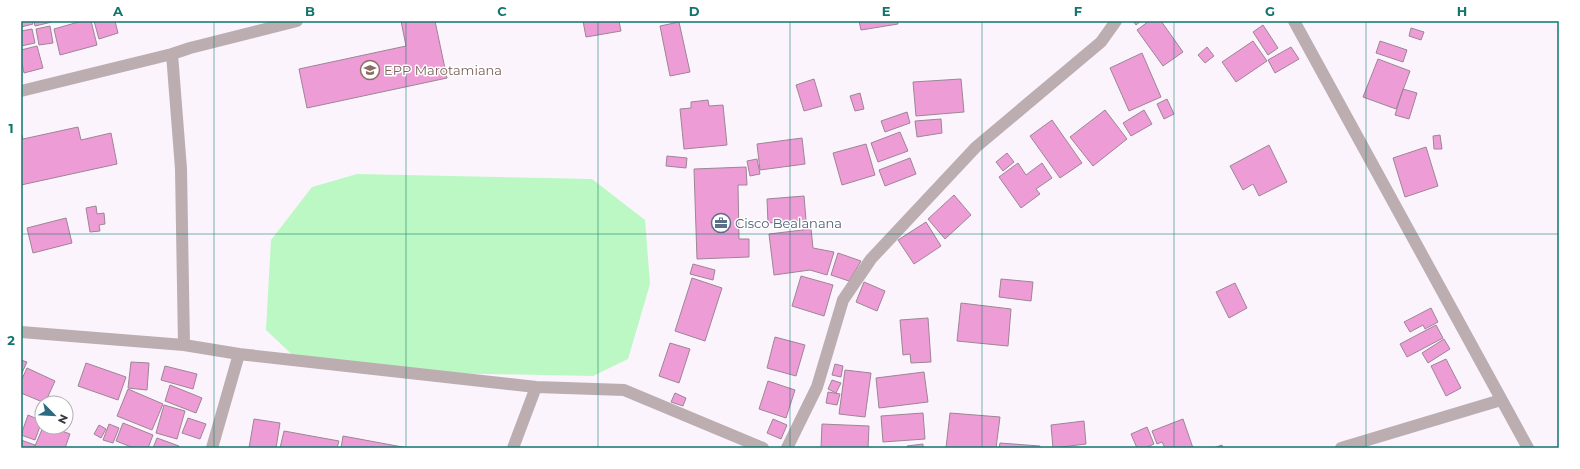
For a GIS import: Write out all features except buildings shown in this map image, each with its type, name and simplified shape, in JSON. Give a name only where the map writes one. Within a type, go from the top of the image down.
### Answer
[{"type":"street","points":[[21,91],[298,21]]},
{"type":"street","points":[[787,448],[817,387],[843,300],[871,259],[976,147],[1102,42],[1116,21]]},
{"type":"street","points":[[1294,21],[1528,448]]},
{"type":"street","points":[[172,54],[181,168],[184,345]]},
{"type":"street","points":[[21,332],[184,345],[239,354],[536,387],[624,390],[763,448]]},
{"type":"street","points":[[212,448],[239,354]]},
{"type":"street","points":[[513,448],[536,387]]},
{"type":"street","points":[[1341,448],[1502,400]]},
{"type":"green space","points":[[357,174],[592,179],[645,220],[650,284],[628,359],[593,376],[337,371],[300,362],[266,330],[271,240],[312,187]]},
{"type":"place","name":"EPP Marotamiana","points":[[370,70]]},
{"type":"place","name":"Cisco Bealanana","points":[[721,223]]}]
